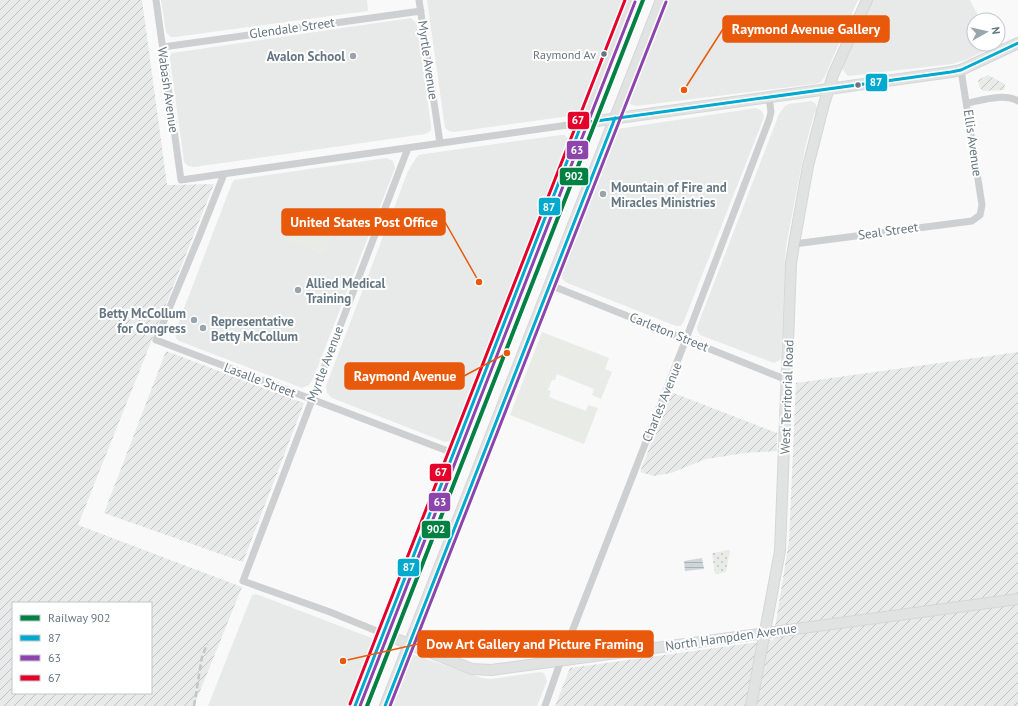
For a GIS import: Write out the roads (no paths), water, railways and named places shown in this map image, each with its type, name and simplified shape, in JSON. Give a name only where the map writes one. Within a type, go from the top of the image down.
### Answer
[{"type":"street","name":"Wabash Avenue","points":[[156,0],[181,180],[224,174]]},
{"type":"street","name":"Myrtle Avenue","points":[[419,0],[440,143]]},
{"type":"street","points":[[354,706],[454,454],[630,0]]},
{"type":"street","points":[[385,706],[662,0]]},
{"type":"street","name":"West Territorial Road","points":[[751,706],[780,551],[791,264],[794,244],[810,159],[833,75],[867,0]]},
{"type":"street","name":"Glendale Street","points":[[163,47],[421,11]]},
{"type":"street","points":[[224,174],[615,118],[829,90],[962,70],[1018,42]]},
{"type":"street","name":"Ellis Avenue","points":[[962,70],[982,205],[980,215]]},
{"type":"street","name":"Charles Avenue","points":[[545,706],[561,660],[686,339],[769,120],[771,112],[769,97]]},
{"type":"street","points":[[967,103],[1004,97],[1018,101]]},
{"type":"street","name":"Myrtle Avenue","points":[[243,581],[408,148]]},
{"type":"street","name":"Lasalle Street","points":[[224,174],[156,340],[454,454]]},
{"type":"street","name":"Seal Street","points":[[794,244],[972,221],[980,215]]},
{"type":"street","name":"Carleton Street","points":[[550,285],[787,380]]},
{"type":"street","name":"North Hampden Avenue","points":[[243,581],[330,612],[461,665],[472,669],[482,670],[1018,599]]},
{"type":"railway","points":[[194,706],[202,657],[207,644]]},
{"type":"rail line","name":"902","points":[[367,706],[643,0]]},
{"type":"place","name":"Raymond Av","points":[[604,54]]},
{"type":"place","name":"Avalon School","points":[[353,56]]},
{"type":"place","name":"Raymond Avenue Gallery","points":[[684,90]]},
{"type":"place","name":"Mountain of Fire and Miracles Ministries","points":[[603,194]]},
{"type":"place","name":"United States Post Office","points":[[479,282]]},
{"type":"place","name":"Allied Medical Training","points":[[298,290]]},
{"type":"place","name":"Betty McCollum for Congress","points":[[194,320]]},
{"type":"place","name":"Representative Betty McCollum","points":[[203,328]]},
{"type":"place","name":"Raymond Avenue","points":[[507,353]]},
{"type":"place","name":"Dow Art Gallery and Picture Framing","points":[[343,661]]}]
